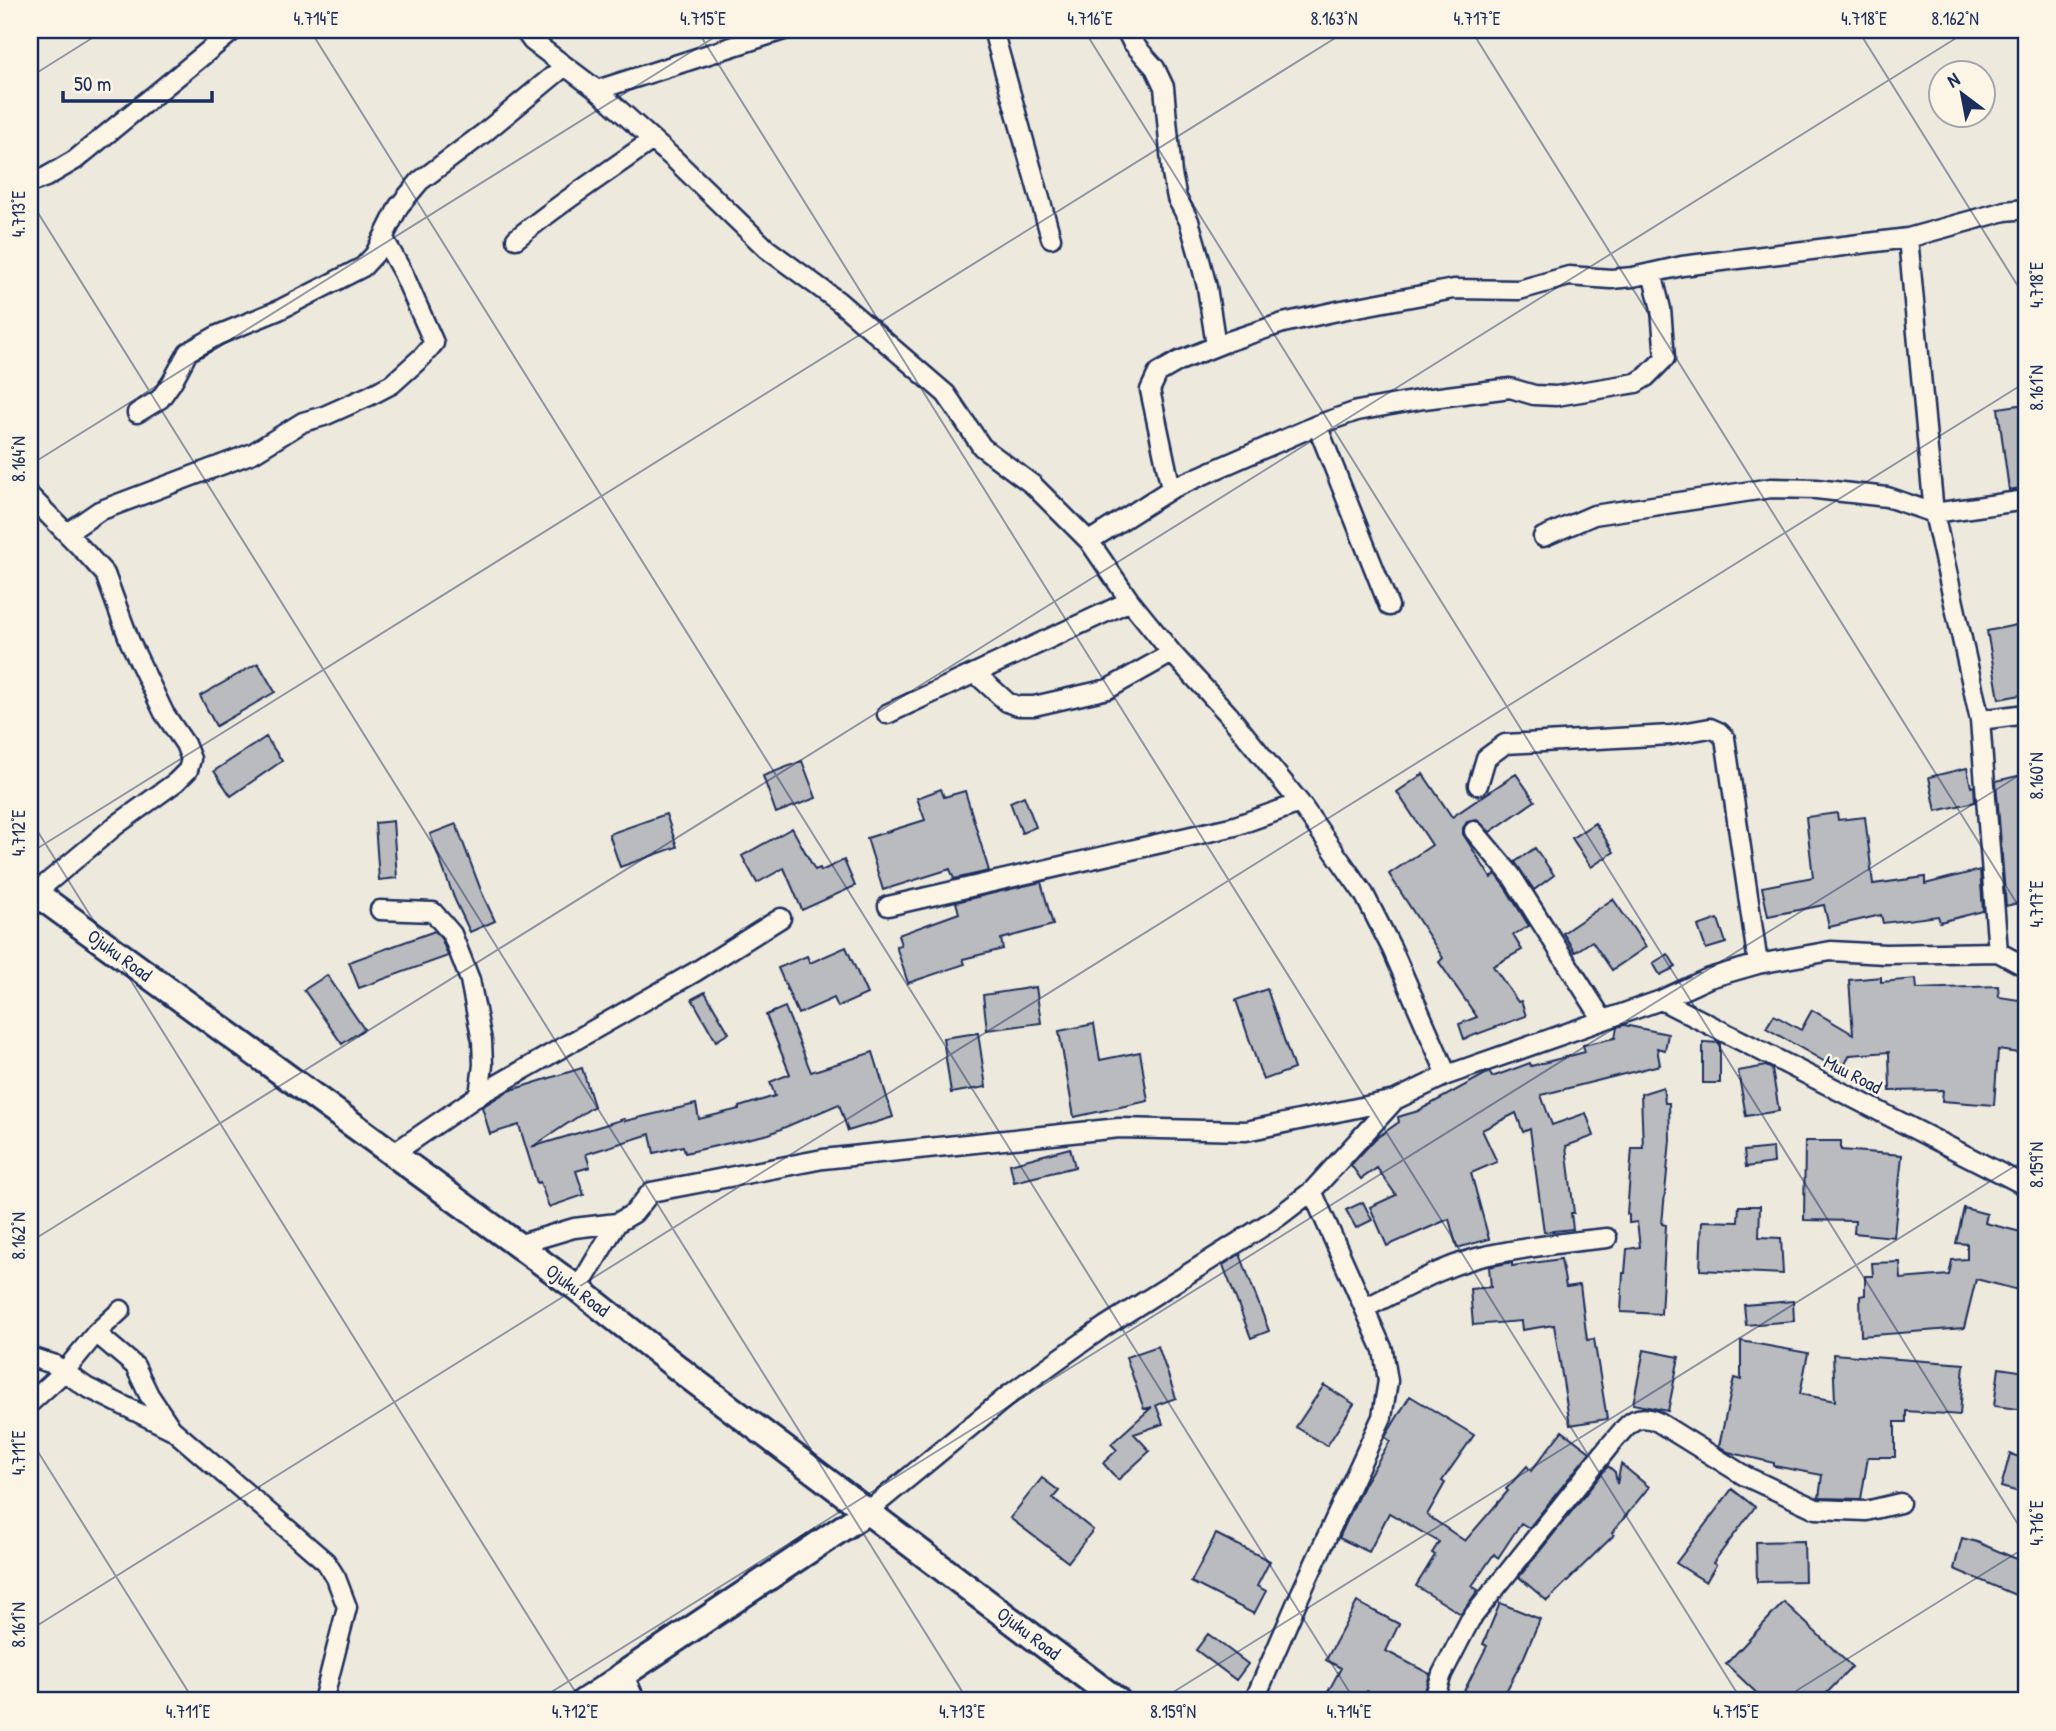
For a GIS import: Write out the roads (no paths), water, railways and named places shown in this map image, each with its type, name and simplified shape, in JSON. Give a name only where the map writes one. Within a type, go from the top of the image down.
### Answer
[{"type":"main road","name":"Ojuku Road","points":[[33,891],[578,1289],[688,1376],[1118,1701]]},
{"type":"main road","points":[[632,1701],[621,1676],[868,1511]]},
{"type":"street","points":[[30,183],[75,160],[234,30]]},
{"type":"street","points":[[524,30],[532,41],[597,90],[767,249],[838,301],[946,394],[982,447],[1033,485],[1089,541],[1130,601],[1172,653],[1228,714],[1300,803],[1364,894],[1392,950],[1447,1075]]},
{"type":"street","points":[[993,30],[1051,238]]},
{"type":"street","points":[[1126,30],[1132,42],[1155,68],[1164,87],[1172,174],[1177,198],[1189,221],[1198,252],[1207,287],[1216,345]]},
{"type":"street","points":[[597,90],[777,31]]},
{"type":"street","points":[[137,413],[160,399],[188,352],[218,335],[259,319],[363,267],[376,254],[399,206],[420,181],[484,133],[565,66]]},
{"type":"street","points":[[516,239],[542,217],[652,140]]},
{"type":"street","points":[[1171,489],[1150,390],[1158,373],[1180,360],[1216,345],[1301,318],[1454,289],[1519,290],[1569,276],[1611,279],[1682,267],[1908,238],[2005,211],[2026,209]]},
{"type":"street","points":[[1908,238],[1934,513],[1980,719],[1998,952]]},
{"type":"street","points":[[67,533],[99,511],[253,453],[303,422],[324,416],[392,384],[422,357],[434,343],[403,273],[384,239]]},
{"type":"street","points":[[1089,541],[1171,489],[1317,425],[1357,411],[1510,388],[1534,395],[1556,396],[1636,383],[1665,358],[1661,309],[1652,273]]},
{"type":"street","points":[[1317,425],[1389,606]]},
{"type":"street","points":[[1543,537],[1594,516],[1771,488],[1816,489],[1886,497],[1934,513],[2026,500]]},
{"type":"street","points":[[30,496],[105,574],[130,642],[164,713],[185,744],[191,759],[188,770],[176,782],[33,891]]},
{"type":"street","points":[[887,714],[1130,601]]},
{"type":"street","points":[[975,673],[1007,702],[1018,706],[1034,706],[1108,689],[1172,653]]},
{"type":"street","points":[[1980,719],[2026,713]]},
{"type":"street","points":[[1478,785],[1486,758],[1505,744],[1671,735],[1710,728],[1719,732],[1725,738],[1758,964]]},
{"type":"street","points":[[888,905],[1235,826],[1300,803]]},
{"type":"street","points":[[1474,831],[1511,875],[1603,1020]]},
{"type":"street","points":[[380,910],[433,912],[452,934],[470,980],[478,1016],[483,1065],[479,1095]]},
{"type":"street","points":[[394,1153],[479,1095],[695,972],[781,918]]},
{"type":"street","points":[[517,1245],[574,1228],[617,1223],[634,1213],[651,1192],[823,1159],[1119,1128],[1246,1131],[1395,1100],[1447,1075],[1661,1000],[1709,978],[1758,964],[1831,951],[1885,954],[1998,952],[2026,967]]},
{"type":"street","name":"Muu Road","points":[[1661,1000],[2026,1186]]},
{"type":"street","points":[[868,1511],[1010,1394],[1104,1327],[1278,1217],[1312,1191],[1395,1100]]},
{"type":"street","points":[[1254,1701],[1382,1418],[1388,1381],[1383,1350],[1312,1191]]},
{"type":"street","points":[[578,1289],[617,1223]]},
{"type":"street","points":[[1365,1308],[1440,1271],[1488,1255],[1554,1243],[1607,1238]]},
{"type":"street","points":[[30,1403],[64,1372],[96,1333],[121,1310]]},
{"type":"street","points":[[96,1333],[135,1366],[149,1395],[173,1430]]},
{"type":"street","points":[[30,1357],[53,1364],[86,1387],[173,1430],[326,1562],[336,1578],[347,1607],[323,1701]]},
{"type":"street","points":[[1433,1701],[1442,1674],[1470,1620],[1610,1445],[1635,1418],[1647,1416],[1745,1476],[1816,1509],[1866,1511],[1900,1503]]},
{"type":"street","points":[[583,1701],[621,1676]]}]
